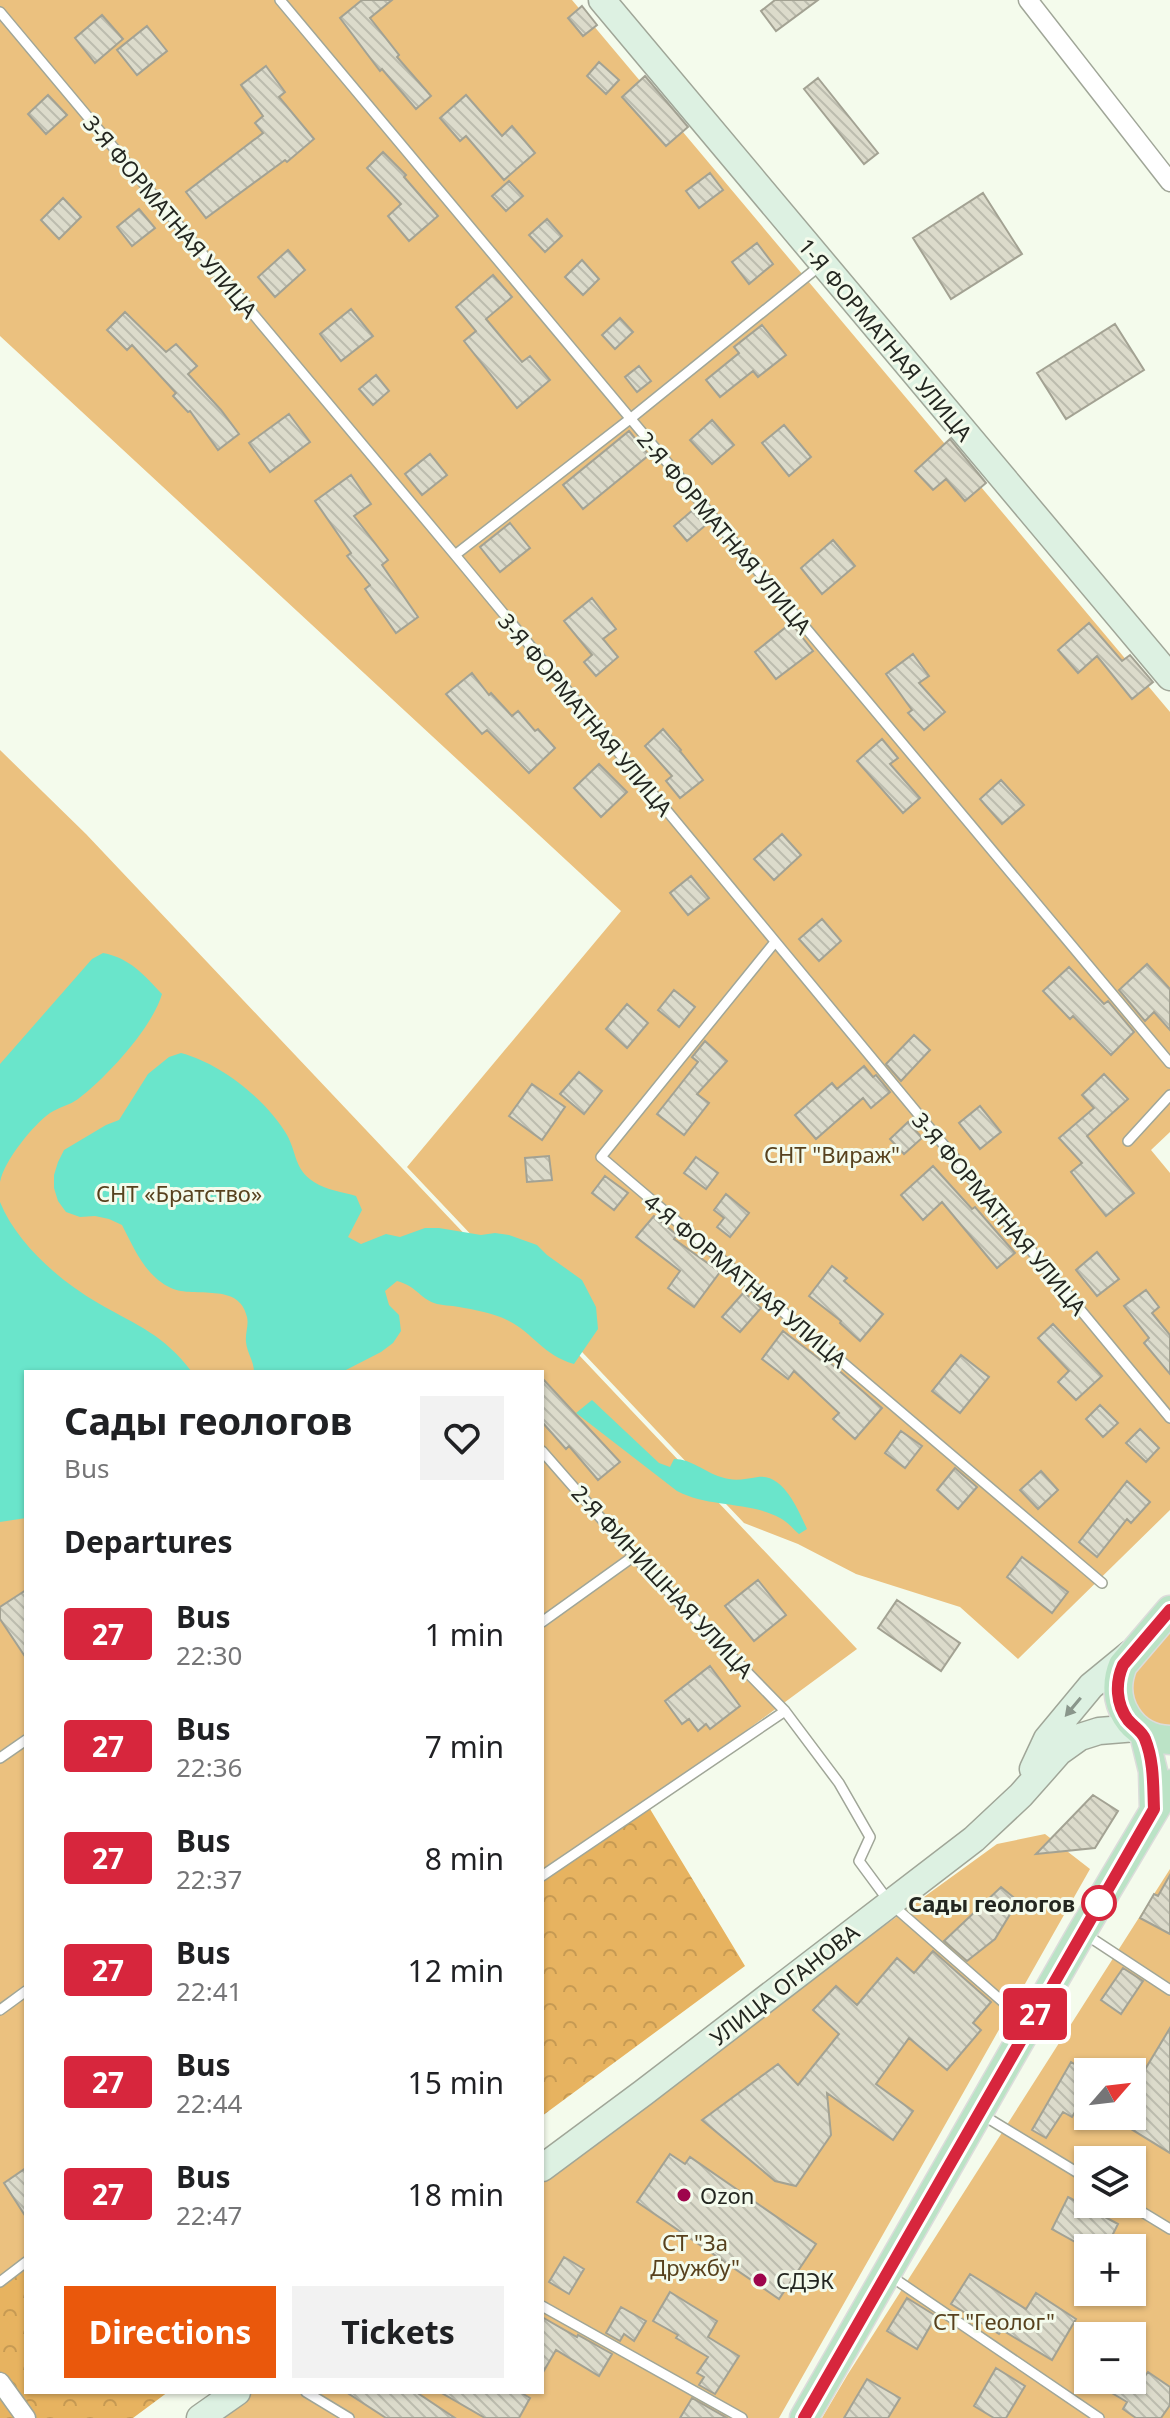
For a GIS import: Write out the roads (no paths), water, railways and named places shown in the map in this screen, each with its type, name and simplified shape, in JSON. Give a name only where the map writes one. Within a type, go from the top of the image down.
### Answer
[{"type":"main road","name":"1-Я ФОРМАТНАЯ УЛИЦА","points":[[602,0],[1170,677]]},
{"type":"main road","points":[[1154,1809],[1150,1734],[1123,1711],[1117,1693],[1119,1675],[1130,1654],[1170,1610]]},
{"type":"main road","name":"УЛИЦА ОГАНОВА","points":[[1021,1795],[1047,1739],[1091,1686],[1130,1654]]},
{"type":"main road","name":"УЛИЦА ОГАНОВА","points":[[544,2167],[974,1839],[1021,1795],[1059,1752],[1080,1737],[1099,1731],[1150,1734]]},
{"type":"main road","points":[[804,2418],[1170,1784]]},
{"type":"main road","points":[[200,2418],[234,2394]]},
{"type":"street","points":[[1028,0],[1170,182]]},
{"type":"street","points":[[0,2382],[26,2418]]},
{"type":"lane","name":"2-Я ФОРМАТНАЯ УЛИЦА","points":[[280,0],[1170,1063]]},
{"type":"lane","name":"3-Я ФОРМАТНАЯ УЛИЦА","points":[[0,12],[455,555],[1170,1418]]},
{"type":"lane","points":[[455,555],[630,419],[822,263]]},
{"type":"lane","name":"4-Я ФОРМАТНАЯ УЛИЦА","points":[[775,942],[601,1157],[1102,1583]]},
{"type":"lane","points":[[1128,1141],[1170,1095]]},
{"type":"lane","name":"2-Я ФИНИШНАЯ УЛИЦА","points":[[544,1453],[634,1556],[785,1711],[839,1783],[870,1837],[859,1861],[890,1903]]},
{"type":"lane","points":[[544,1621],[634,1556]]},
{"type":"lane","points":[[544,1875],[785,1711]]},
{"type":"lane","points":[[0,1758],[24,1741]]},
{"type":"lane","points":[[890,1903],[1029,2025]]},
{"type":"lane","points":[[1082,1932],[1170,1990]]},
{"type":"lane","points":[[0,2010],[24,1992]]},
{"type":"lane","points":[[979,2112],[1074,2170]]},
{"type":"lane","points":[[1146,2214],[1170,2229]]},
{"type":"lane","points":[[0,2282],[24,2264]]},
{"type":"lane","points":[[886,2273],[1099,2418]]},
{"type":"lane","points":[[544,2307],[742,2418]]},
{"type":"lane","points":[[309,2394],[349,2418]]},
{"type":"water","points":[[103,953],[129,963],[149,980],[162,994],[157,1007],[139,1036],[102,1078],[78,1099],[50,1113],[28,1135],[7,1164],[0,1182],[0,1064],[92,959]]},
{"type":"water","points":[[181,1053],[196,1058],[226,1074],[255,1096],[287,1135],[299,1166],[308,1177],[324,1187],[356,1196],[362,1210],[348,1237],[361,1244],[386,1234],[400,1237],[425,1228],[439,1228],[481,1235],[509,1235],[537,1245],[582,1280],[596,1307],[598,1329],[574,1364],[554,1355],[516,1325],[502,1318],[477,1310],[434,1303],[397,1281],[385,1291],[389,1305],[399,1315],[401,1331],[393,1343],[381,1352],[346,1370],[254,1370],[246,1342],[247,1317],[235,1299],[215,1293],[181,1291],[162,1283],[141,1261],[122,1225],[109,1219],[80,1217],[66,1212],[54,1188],[54,1175],[64,1150],[119,1120],[148,1074],[169,1057]]},
{"type":"water","points":[[0,1202],[17,1232],[41,1260],[84,1294],[171,1348],[190,1370],[24,1370],[24,1518],[0,1522]]},
{"type":"water","points":[[592,1400],[659,1463],[670,1467],[674,1459],[692,1463],[726,1479],[758,1477],[775,1481],[789,1495],[807,1529],[799,1534],[783,1520],[768,1513],[702,1500],[677,1491],[576,1413]]},
{"type":"place","name":"Сады геологов","points":[[1099,1903]]},
{"type":"place","name":"Ozon","points":[[684,2195]]},
{"type":"place","name":"СДЭК","points":[[760,2280]]},
{"type":"park label","name":"СНТ \"Вираж\"","points":[[832,1154]]},
{"type":"park label","name":"СНТ «Братство»","points":[[179,1193]]},
{"type":"park label","name":"СТ \"За Дружбу\"","points":[[695,2254]]},
{"type":"park label","name":"СТ \"Геолог\"","points":[[994,2321]]}]
